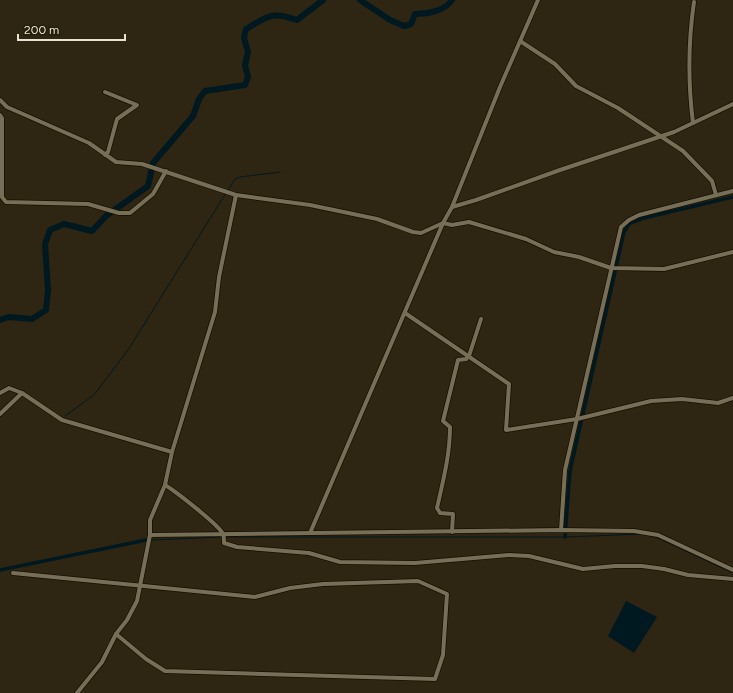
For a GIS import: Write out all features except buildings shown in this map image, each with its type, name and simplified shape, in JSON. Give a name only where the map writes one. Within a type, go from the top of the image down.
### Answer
[{"type":"street","points":[[310,533],[443,223],[452,207],[538,0]]},
{"type":"street","points":[[693,123],[688,80],[691,64],[689,41],[694,2]]},
{"type":"street","points":[[520,41],[555,64],[576,86],[618,108],[683,151],[712,181],[716,194]]},
{"type":"street","points":[[105,92],[137,105],[117,119],[108,152],[105,155]]},
{"type":"street","points":[[0,100],[7,107],[89,143],[116,162],[142,164],[236,195],[318,207],[377,219],[413,232],[421,233],[443,223],[452,225],[469,222],[494,228],[526,239],[554,252],[579,257],[610,268],[664,269],[733,252]]},
{"type":"street","points":[[452,207],[662,136],[733,104]]},
{"type":"street","points":[[0,115],[2,118],[2,197],[6,202],[88,204],[120,213],[130,212],[154,194],[164,171]]},
{"type":"street","points":[[561,530],[565,475],[610,268],[621,227],[629,220],[716,194],[733,191]]},
{"type":"street","points":[[77,693],[102,662],[116,634],[127,620],[137,601],[149,538],[150,520],[165,485],[172,452],[215,312],[219,277],[236,195]]},
{"type":"street","points":[[405,313],[509,384],[506,430],[577,419],[651,401],[682,399],[718,403],[733,398]]},
{"type":"street","points":[[452,532],[453,514],[440,513],[437,508],[448,462],[450,445],[450,427],[443,421],[458,360],[466,359],[469,356],[481,319]]},
{"type":"street","points":[[0,393],[9,388],[22,393],[62,420],[172,452]]},
{"type":"street","points":[[0,414],[22,393]]},
{"type":"street","points":[[165,485],[174,490],[223,536],[224,543],[228,545],[309,553],[340,562],[415,563],[523,555],[583,569],[615,566],[642,566],[664,569],[688,575],[733,579]]},
{"type":"street","points":[[149,538],[310,533],[561,530],[650,533],[733,570]]},
{"type":"street","points":[[13,574],[255,597],[290,588],[323,584],[418,581],[447,594],[443,655],[435,680],[183,673],[165,671],[146,659],[116,634]]},
{"type":"water","points":[[626,601],[657,617],[634,653],[608,636]]},
{"type":"waterway","points":[[0,320],[9,317],[32,319],[46,310],[48,290],[45,244],[50,230],[64,224],[92,231],[106,216],[148,186],[153,163],[193,116],[199,99],[205,91],[245,85],[248,77],[245,65],[248,52],[244,38],[246,29],[270,16],[276,15],[297,20],[323,0]]},
{"type":"waterway","points":[[360,0],[390,20],[404,26],[411,24],[415,14],[440,9],[445,7],[452,0]]},
{"type":"waterway","points":[[228,190],[235,179],[240,177],[280,172]]},
{"type":"waterway","points":[[65,416],[94,395],[128,350],[226,193]]},
{"type":"waterway","points":[[565,537],[570,471],[624,232],[629,224],[644,218],[733,197]]},
{"type":"waterway","points":[[226,537],[565,537],[643,534]]},
{"type":"waterway","points":[[648,535],[658,538],[733,573]]},
{"type":"waterway","points":[[150,540],[223,537]]},
{"type":"waterway","points":[[0,570],[146,540]]}]
